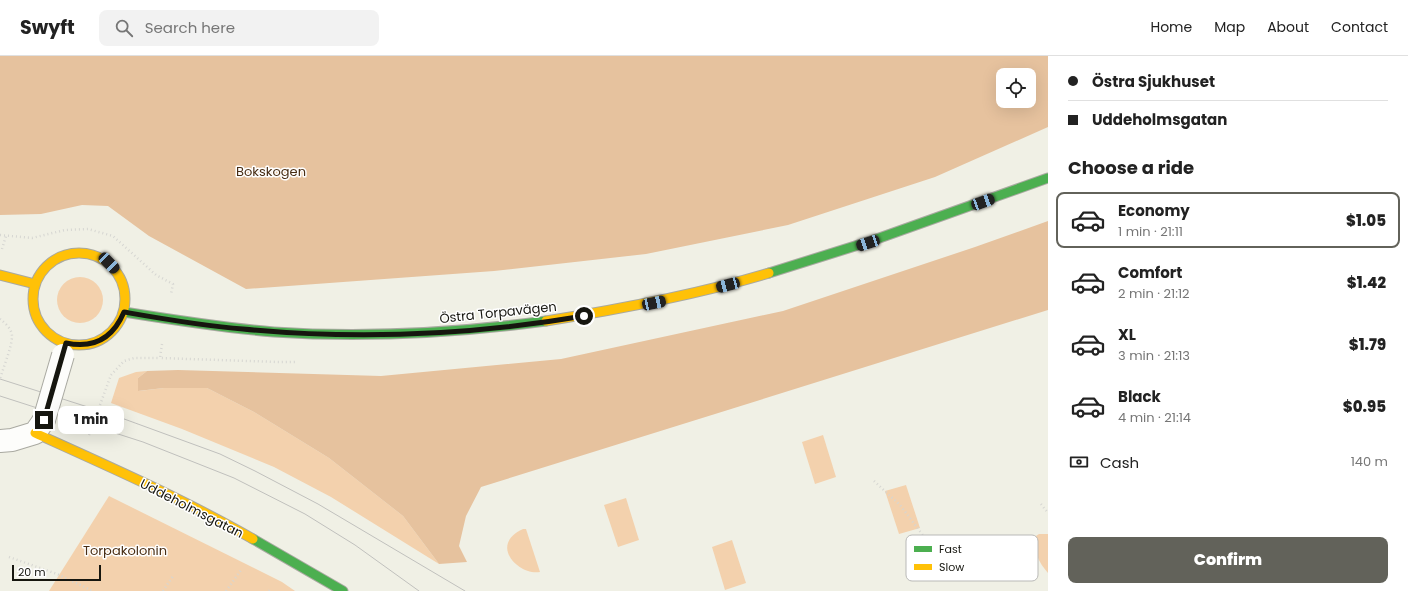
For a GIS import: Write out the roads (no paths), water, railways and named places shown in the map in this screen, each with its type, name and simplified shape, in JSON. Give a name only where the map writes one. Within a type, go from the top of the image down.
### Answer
[{"type":"street","name":"Östra Torpavägen","points":[[124,312],[243,329],[321,334],[429,332],[505,326],[571,318],[668,300],[765,275],[868,243],[1048,178]]},
{"type":"street","points":[[76,252],[94,254],[109,263],[121,277],[126,295],[124,312],[115,329],[101,340],[64,349],[40,323],[34,308],[33,300],[35,284],[44,268],[58,257],[76,252]]},
{"type":"street","points":[[0,275],[35,284]]},
{"type":"street","points":[[0,441],[12,440],[40,427],[64,349]]},
{"type":"street","name":"Uddeholmsgatan","points":[[40,427],[115,469],[225,522],[343,591]]},
{"type":"tram line","points":[[0,379],[116,416],[220,454],[318,504],[465,591]]},
{"type":"tram line","points":[[0,396],[143,442],[234,478],[305,514],[355,545],[419,591]]},
{"type":"park label","name":"Bokskogen","points":[[271,171]]},
{"type":"park label","name":"Torpakolonin","points":[[125,550]]}]
